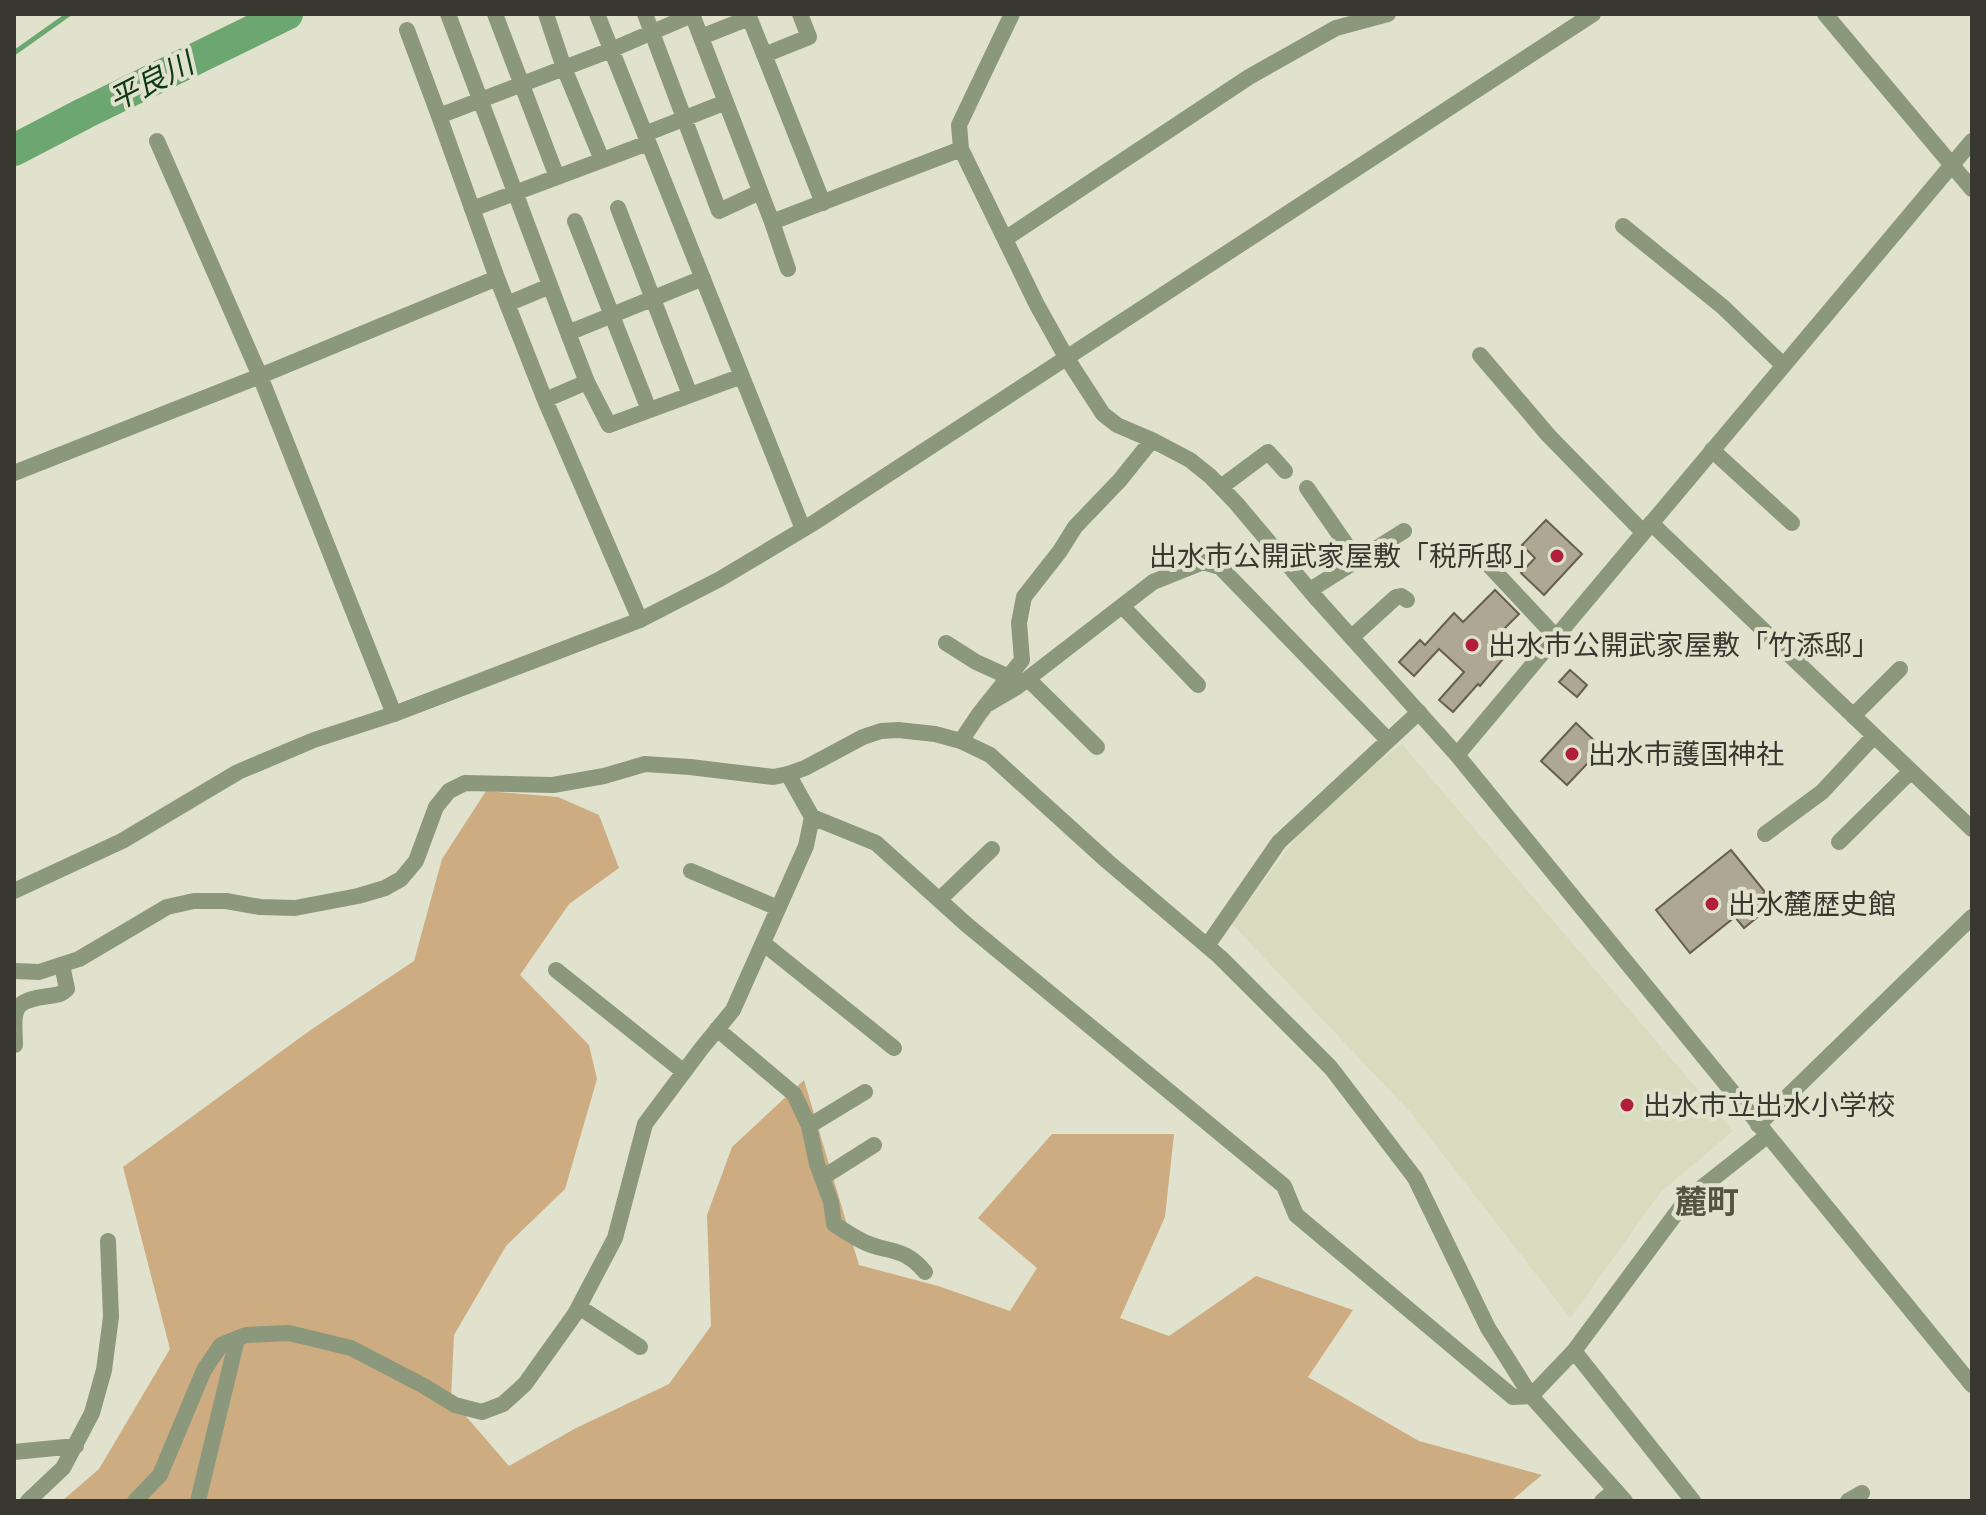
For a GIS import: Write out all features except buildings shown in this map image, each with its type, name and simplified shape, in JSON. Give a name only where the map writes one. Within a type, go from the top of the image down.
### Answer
[{"type":"street","points":[[448,14],[587,382],[609,425],[742,376]]},
{"type":"street","points":[[495,14],[557,177]]},
{"type":"street","points":[[546,14],[564,68],[602,160]]},
{"type":"street","points":[[597,14],[803,529]]},
{"type":"street","points":[[645,14],[719,211],[760,192]]},
{"type":"street","points":[[764,55],[809,37],[800,14]]},
{"type":"street","points":[[1012,14],[959,125],[961,149],[1037,305],[1103,414],[1117,425],[1190,460],[1221,487],[1457,755],[1762,1130],[1970,1379]]},
{"type":"street","points":[[1005,239],[1249,77],[1336,28],[1388,14]]},
{"type":"street","points":[[14,891],[122,841],[238,772],[314,740],[394,714],[640,620],[720,579],[803,529],[1593,14]]},
{"type":"street","points":[[1825,14],[1972,189]]},
{"type":"street","points":[[439,116],[611,50],[692,15],[788,269]]},
{"type":"street","points":[[701,37],[749,16],[823,203]]},
{"type":"street","points":[[407,30],[507,304],[640,620]]},
{"type":"street","points":[[472,209],[602,160],[684,118],[726,102]]},
{"type":"street","points":[[157,141],[260,376],[394,714]]},
{"type":"street","points":[[1457,755],[1972,141]]},
{"type":"street","points":[[772,222],[961,149]]},
{"type":"street","points":[[618,208],[690,395]]},
{"type":"street","points":[[575,221],[649,410]]},
{"type":"street","points":[[1623,226],[1723,307],[1783,365]]},
{"type":"street","points":[[14,473],[497,278]]},
{"type":"street","points":[[568,333],[703,278]]},
{"type":"street","points":[[507,304],[550,286]]},
{"type":"street","points":[[1480,355],[1549,436],[1972,829]]},
{"type":"street","points":[[545,400],[587,382]]},
{"type":"street","points":[[961,741],[1022,660],[1019,623],[1024,597],[1075,527],[1120,480],[1152,440]]},
{"type":"street","points":[[1712,450],[1792,523]]},
{"type":"street","points":[[1221,487],[1268,452],[1285,471]]},
{"type":"street","points":[[1307,488],[1357,560]]},
{"type":"street","points":[[1314,594],[1357,560],[1404,531]]},
{"type":"street","points":[[986,705],[1028,679],[1153,582],[1203,562],[1220,567],[1388,740]]},
{"type":"street","points":[[1486,562],[1556,637]]},
{"type":"street","points":[[1352,637],[1396,597],[1407,600]]},
{"type":"street","points":[[1122,606],[1198,685]]},
{"type":"street","points":[[946,643],[976,662],[1009,677]]},
{"type":"street","points":[[1853,716],[1900,669]]},
{"type":"street","points":[[1028,679],[1097,747]]},
{"type":"street","points":[[1207,946],[1279,842],[1419,712]]},
{"type":"street","points":[[14,971],[39,972],[79,959],[167,907],[194,901],[226,901],[260,907],[295,908],[385,888],[401,879],[416,861],[436,807],[449,791],[465,783],[553,785],[604,776],[645,764],[773,777],[788,774],[881,731],[935,734],[961,741],[990,755],[1107,861],[1220,957],[1331,1068],[1415,1178],[1488,1328],[1531,1396],[1620,1496],[1602,1501]]},
{"type":"street","points":[[1765,834],[1822,792],[1874,736]]},
{"type":"street","points":[[1839,842],[1911,771]]},
{"type":"street","points":[[788,774],[812,817],[876,843],[939,900],[1284,1186],[1296,1215],[1513,1397],[1531,1396],[1574,1351],[1686,1200],[1762,1130],[1972,917]]},
{"type":"street","points":[[135,1501],[160,1475],[204,1370],[221,1345],[246,1335],[289,1333],[351,1348],[455,1405],[482,1412],[503,1404],[525,1384],[579,1307],[615,1238],[645,1124],[733,1010],[806,846],[812,817]]},
{"type":"street","points":[[939,900],[992,849]]},
{"type":"street","points":[[691,871],[778,908]]},
{"type":"street","points":[[763,943],[894,1048]]},
{"type":"street","points":[[15,1045],[14,1015],[20,1003],[30,998],[62,994],[67,989],[62,965]]},
{"type":"street","points":[[556,970],[684,1072]]},
{"type":"street","points":[[717,1029],[794,1094],[809,1126],[817,1164],[831,1202],[834,1224],[864,1242],[894,1250],[916,1261],[925,1272]]},
{"type":"street","points":[[809,1126],[865,1092]]},
{"type":"street","points":[[822,1178],[874,1145]]},
{"type":"street","points":[[28,1501],[63,1468],[92,1413],[104,1370],[111,1317],[108,1241]]},
{"type":"street","points":[[579,1307],[640,1347]]},
{"type":"street","points":[[198,1501],[237,1339]]},
{"type":"street","points":[[1574,1351],[1693,1501]]},
{"type":"street","points":[[14,1452],[76,1446]]},
{"type":"shaded area","points":[[1402,744],[1733,1131],[1661,1192],[1570,1318],[1410,1112],[1232,924],[1319,807]]},
{"type":"shaded area","points":[[486,791],[558,797],[599,815],[619,868],[569,904],[520,975],[589,1045],[597,1079],[565,1189],[506,1246],[454,1335],[451,1399],[509,1466],[576,1428],[669,1384],[711,1326],[707,1215],[732,1147],[804,1080],[859,1265],[938,1286],[1010,1311],[1037,1268],[978,1218],[1052,1134],[1174,1134],[1165,1217],[1120,1318],[1169,1336],[1256,1276],[1353,1310],[1308,1377],[1419,1441],[1542,1475],[1511,1501],[62,1501],[99,1469],[170,1349],[123,1167],[312,1029],[414,961],[442,859]]},
{"type":"waterway","points":[[14,53],[69,14]]},
{"type":"waterway","name":"平良川","points":[[14,150],[287,14]]},
{"type":"place","name":"出水市公開武家屋敷「税所邸」","points":[[1557,556]]},
{"type":"place","name":"出水市公開武家屋敷「竹添邸」","points":[[1472,645]]},
{"type":"place","name":"出水市護国神社","points":[[1572,754]]},
{"type":"place","name":"出水麓歴史館","points":[[1712,904]]},
{"type":"place","name":"出水市立出水小学校","points":[[1627,1105]]},
{"type":"district","name":"麓町","points":[[1707,1202]]}]
